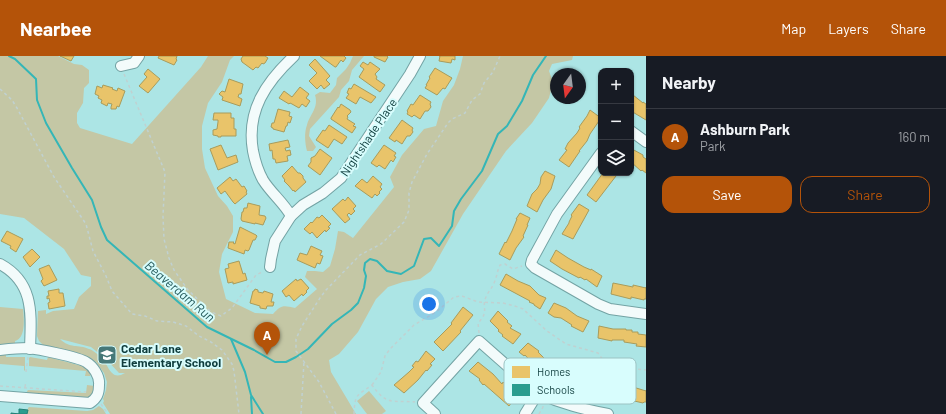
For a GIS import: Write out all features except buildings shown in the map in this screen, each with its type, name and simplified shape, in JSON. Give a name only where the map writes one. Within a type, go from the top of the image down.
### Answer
[{"type":"street","points":[[121,66],[134,63],[139,56]]},
{"type":"street","points":[[291,216],[269,188],[259,171],[252,142],[252,131],[254,116],[261,94],[284,64],[294,56]]},
{"type":"street","name":"Nightshade Place","points":[[270,267],[276,241],[291,216],[303,205],[323,193],[341,178],[410,74],[420,56]]},
{"type":"street","points":[[634,133],[646,142]]},
{"type":"street","points":[[598,157],[557,214],[531,264],[535,268],[598,304],[610,309],[646,314]]},
{"type":"street","points":[[0,264],[20,281],[29,300],[31,311],[29,352]]},
{"type":"street","points":[[435,414],[423,403],[479,340],[504,362]]},
{"type":"street","points":[[0,350],[16,348],[29,352],[85,361],[94,369],[100,381],[99,392],[96,399],[90,403],[0,396]]},
{"type":"street","points":[[526,414],[532,404]]},
{"type":"street","points":[[565,404],[608,414]]},
{"type":"path","points":[[336,414],[320,382],[296,351],[296,339],[302,326],[320,298],[360,255],[381,244],[404,222],[409,210],[410,188],[427,154],[448,123],[452,119],[465,113],[472,100],[480,94],[484,83],[493,72],[500,56]]},
{"type":"path","points":[[121,66],[165,172],[163,216],[164,239],[174,270],[188,290],[211,312],[221,316],[232,308],[256,275],[270,267]]},
{"type":"path","points":[[0,89],[12,100],[54,177],[86,224],[93,251],[112,291],[132,314],[145,316],[157,321],[173,322],[186,326],[222,350],[232,364],[234,370],[239,414]]},
{"type":"path","points":[[479,340],[478,323],[485,313],[485,298],[493,285],[500,265],[505,264],[513,269],[531,264]]},
{"type":"path","points":[[354,414],[355,399],[372,385],[380,372],[385,356],[390,348],[414,325],[436,312],[454,297],[462,296],[485,303],[503,303],[523,309],[547,331],[566,344],[598,353],[602,358]]},
{"type":"path","points":[[26,372],[29,352]]},
{"type":"path","points":[[301,414],[304,361]]},
{"type":"path","points":[[636,369],[646,370]]},
{"type":"path","points":[[25,393],[26,381]]},
{"type":"path","points":[[372,385],[386,400],[423,403]]},
{"type":"path","points":[[0,386],[86,392]]},
{"type":"path","points":[[96,399],[105,408],[108,414]]},
{"type":"green space","points":[[0,56],[58,56],[74,64],[82,65],[89,70],[89,83],[84,88],[83,103],[77,113],[77,123],[80,128],[132,144],[201,67],[208,56],[234,56],[230,60],[222,82],[208,103],[202,126],[202,149],[205,168],[218,196],[233,216],[233,232],[222,254],[219,272],[226,299],[255,313],[273,314],[282,306],[295,308],[317,289],[305,277],[307,271],[323,272],[330,266],[338,231],[344,232],[353,238],[394,187],[390,177],[402,155],[424,129],[436,126],[443,101],[454,85],[463,56],[573,56],[572,60],[552,64],[549,71],[549,98],[532,123],[506,151],[463,214],[431,271],[420,279],[403,282],[388,287],[376,299],[358,332],[339,354],[329,360],[331,372],[356,414],[110,414],[103,403],[107,382],[104,373],[96,362],[88,358],[43,345],[37,336],[38,311],[46,310],[46,314],[53,311],[74,309],[79,297],[91,286],[91,277],[81,275],[64,249],[24,218],[0,214]],"holes":[[[60,339],[91,347],[106,359],[119,373],[125,373],[120,375],[113,374],[103,359],[93,351],[67,344]]]},
{"type":"green space","points":[[353,56],[364,56],[352,70],[349,81],[341,90],[339,97],[310,129],[309,136],[316,147],[313,151],[307,151],[305,131],[316,104],[315,95],[320,92],[330,93],[336,85],[337,78],[346,69]]},
{"type":"green space","points":[[0,307],[23,309],[23,332],[15,343],[0,345]]},
{"type":"green space","points":[[0,355],[6,355],[6,357],[25,357],[25,370],[24,371],[24,366],[0,364]]},
{"type":"green space","points":[[30,357],[47,360],[48,357],[82,366],[91,374],[90,376],[85,376],[86,371],[29,366]]},
{"type":"green space","points":[[87,385],[95,386],[96,388],[91,397],[85,398],[26,393],[28,390],[86,393]]},
{"type":"green space","points":[[369,391],[386,411],[382,414],[367,414],[357,401]]},
{"type":"green space","points":[[99,406],[106,414],[27,414],[29,407],[87,411],[93,410]]},
{"type":"waterway","name":"Beaverdam Run","points":[[9,56],[15,59],[36,79],[37,100],[46,123],[92,200],[107,240],[207,327],[275,362],[286,362],[308,349],[332,324],[358,303],[364,288],[366,276],[364,270],[365,263],[370,259],[377,261],[387,271],[401,274],[414,266],[424,239],[431,238],[439,246],[452,226],[454,211],[482,171],[498,134],[507,126],[522,101],[533,75],[546,56]]},
{"type":"waterway","points":[[231,339],[245,372],[251,395],[263,414]]},
{"type":"waterway","points":[[251,397],[252,414]]},
{"type":"place","name":"Cedar Lane Elementary School","points":[[107,355]]},
{"type":"place","name":"Ashburn Park","points":[[267,355]]}]
